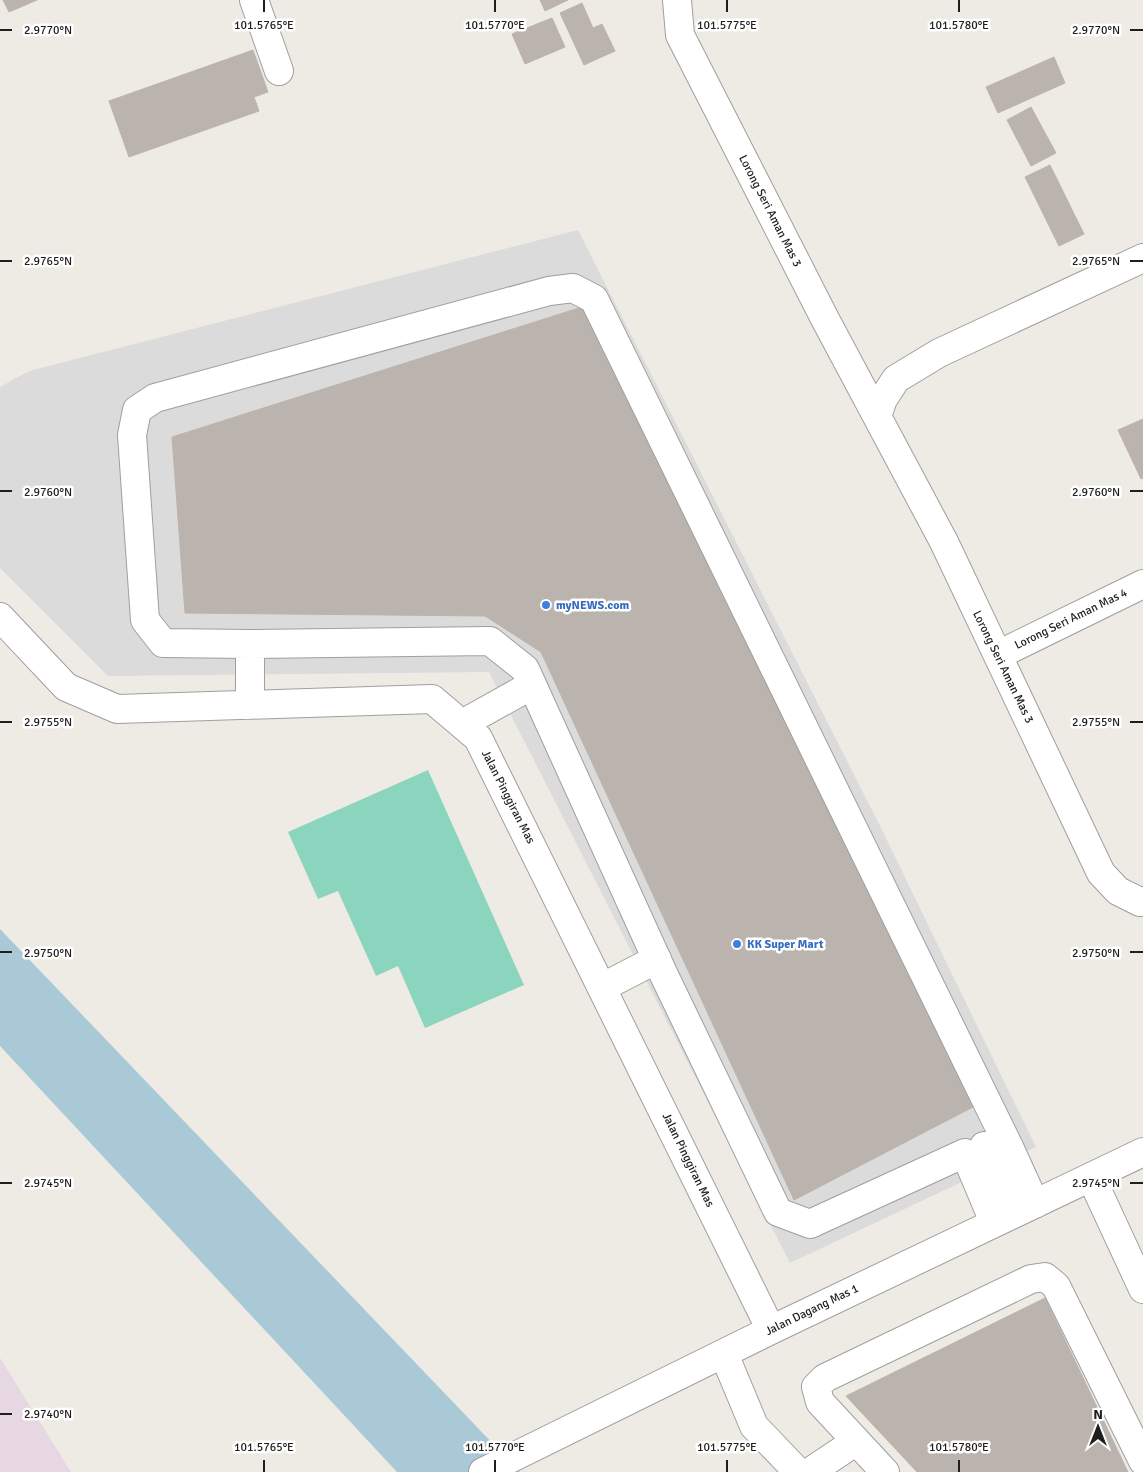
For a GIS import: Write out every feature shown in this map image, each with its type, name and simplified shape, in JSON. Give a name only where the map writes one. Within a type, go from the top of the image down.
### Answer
[{"type":"street","points":[[254,0],[279,72]]},
{"type":"street","name":"Lorong Seri Aman Mas 3","points":[[677,0],[680,36],[825,319],[944,542],[1100,874],[1118,890],[1140,902],[1143,901]]},
{"type":"street","points":[[876,416],[883,399],[896,379],[939,353],[1143,258]]},
{"type":"street","points":[[573,288],[594,299],[993,1147],[1014,1213],[965,1153],[810,1224],[778,1212],[660,966],[525,669],[490,641],[250,644],[163,643],[145,620],[132,435],[136,410],[155,398],[549,290],[573,288]]},
{"type":"street","name":"Lorong Seri Aman Mas 4","points":[[998,655],[1143,584]]},
{"type":"street","name":"Jalan Pinggiran Mas","points":[[0,618],[66,687],[117,709],[432,699],[478,738],[771,1330]]},
{"type":"street","points":[[250,644],[250,705]]},
{"type":"street","points":[[462,724],[532,685]]},
{"type":"street","points":[[606,994],[660,966]]},
{"type":"street","name":"Jalan Dagang Mas 1","points":[[482,1472],[771,1330],[1143,1152]]},
{"type":"street","points":[[1091,1177],[1143,1289]]},
{"type":"street","points":[[885,1472],[855,1442],[820,1402],[816,1387],[825,1378],[1031,1279],[1045,1278],[1056,1286],[1143,1462]]},
{"type":"street","points":[[724,1354],[754,1426],[798,1472]]},
{"type":"street","points":[[810,1472],[855,1442]]},
{"type":"shaded area","points":[[578,230],[881,828],[1036,1147],[790,1263],[489,672],[108,676],[0,568],[0,387],[29,371]]},
{"type":"shaded area","points":[[0,1358],[71,1472],[0,1472]]},
{"type":"green space","points":[[428,770],[524,985],[425,1028],[398,966],[376,976],[338,891],[318,899],[288,832]]},
{"type":"water","points":[[0,929],[520,1472],[397,1472],[0,1046]]},
{"type":"building","points":[[3,0],[37,0],[9,12]]},
{"type":"building","points":[[540,0],[568,0],[545,11]]},
{"type":"building","points":[[582,3],[593,28],[602,24],[615,51],[584,65],[560,13]]},
{"type":"building","points":[[552,18],[565,47],[525,64],[512,34]]},
{"type":"building","points":[[253,50],[268,92],[254,97],[259,111],[129,157],[109,101]]},
{"type":"building","points":[[1054,57],[1065,83],[998,113],[986,87]]},
{"type":"building","points":[[1031,107],[1056,153],[1031,166],[1007,120]]},
{"type":"building","points":[[1050,165],[1084,234],[1059,246],[1025,177]]},
{"type":"building","points":[[582,307],[973,1107],[794,1200],[541,652],[485,616],[185,613],[172,437]]},
{"type":"building","points":[[565,358],[811,865],[693,921],[449,414]]},
{"type":"building","points":[[1143,419],[1143,478],[1141,479],[1118,430]]},
{"type":"building","points":[[451,446],[453,570],[192,573],[190,450]]},
{"type":"building","points":[[1045,1298],[1128,1472],[917,1472],[846,1396]]},
{"type":"place","name":"myNEWS.com","points":[[546,605]]},
{"type":"place","name":"KK Super Mart","points":[[737,944]]}]
